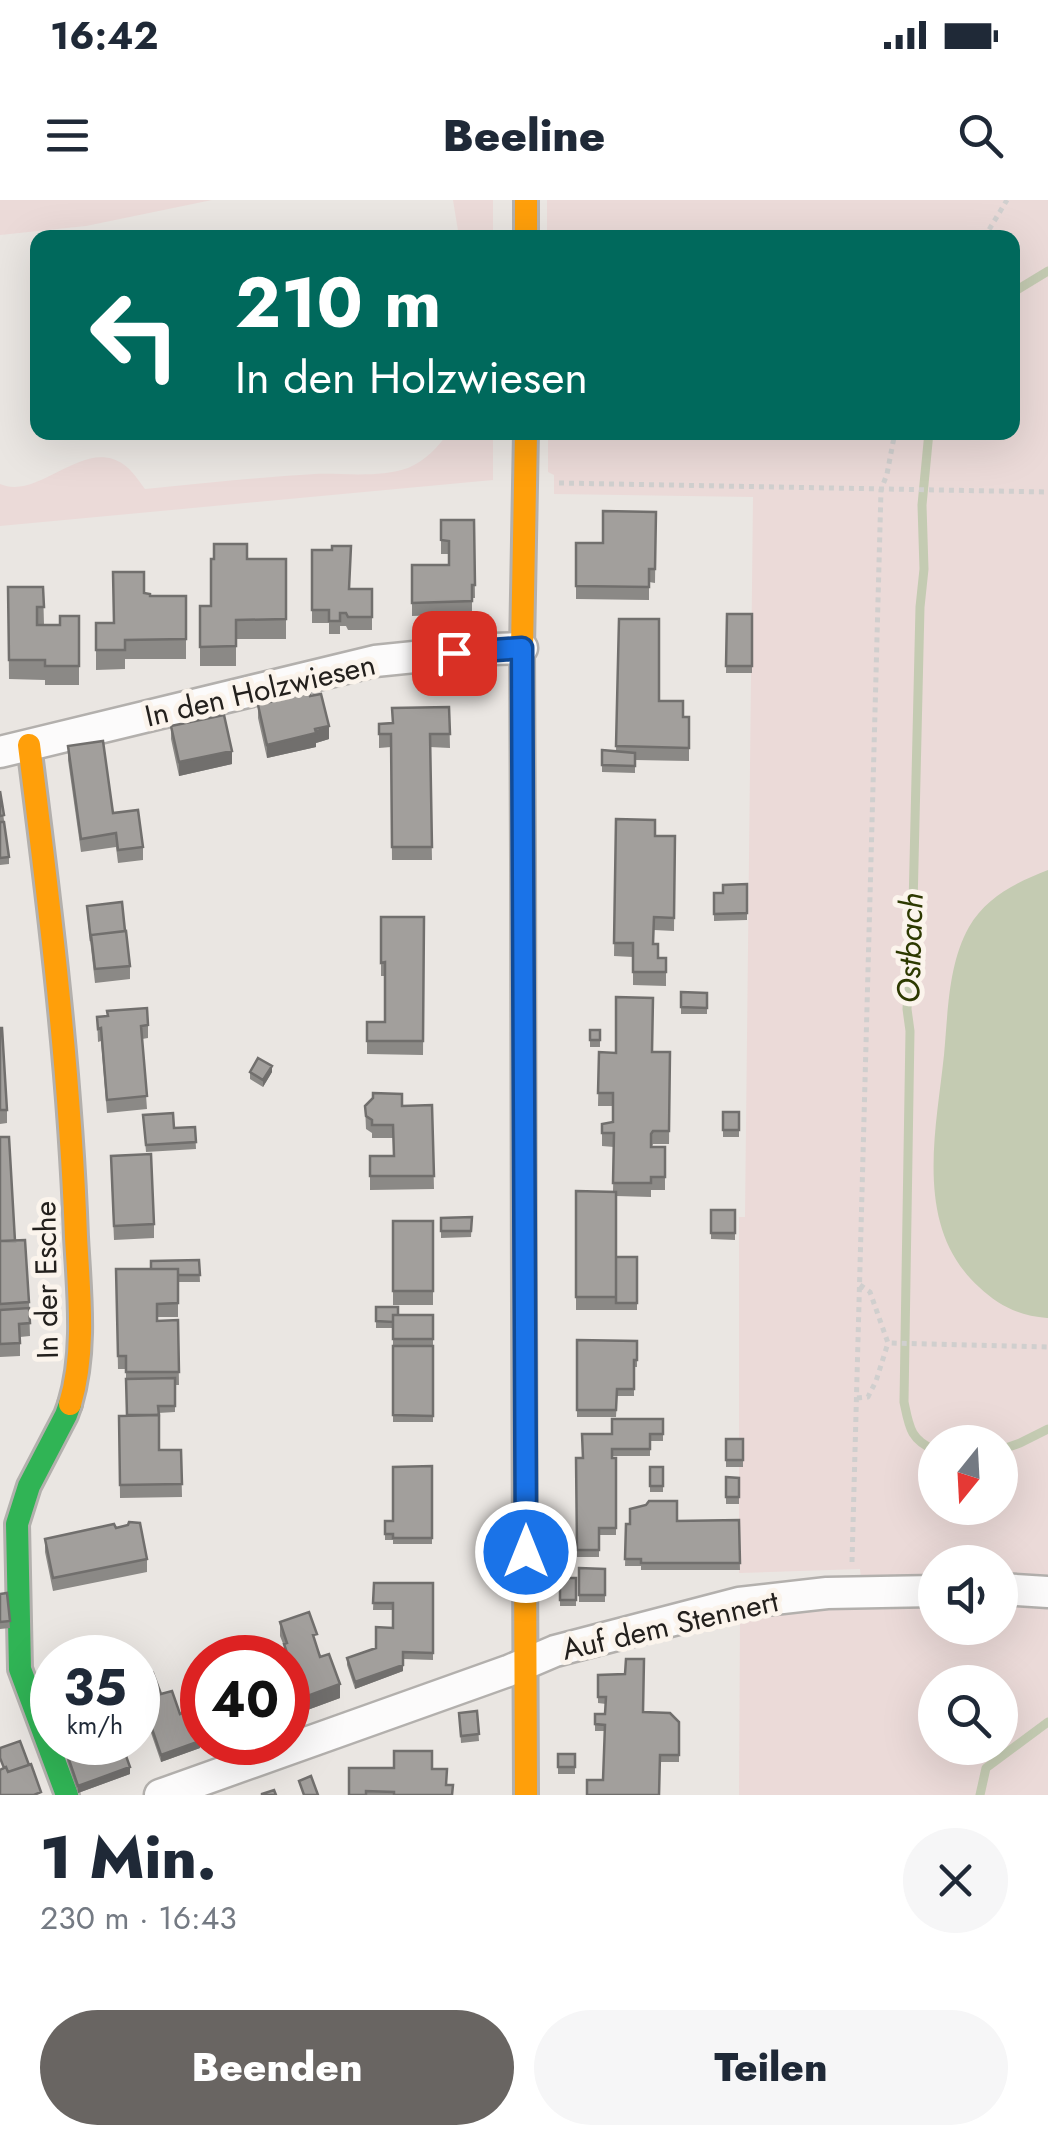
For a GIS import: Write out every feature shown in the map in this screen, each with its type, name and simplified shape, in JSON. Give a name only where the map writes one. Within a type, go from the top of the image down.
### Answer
[{"type":"street","points":[[526,200],[526,230]]},
{"type":"street","points":[[526,440],[522,648],[526,1795]]},
{"type":"street","name":"In den Holzwiesen","points":[[14,748],[375,661],[522,648]]},
{"type":"street","name":"In der Esche","points":[[14,748],[53,934],[75,1199],[79,1305],[78,1376],[66,1415],[29,1486],[16,1524],[20,1669],[67,1795]]},
{"type":"street","points":[[1018,1590],[1048,1592]]},
{"type":"street","name":"Auf dem Stennert","points":[[160,1795],[555,1651],[739,1603],[797,1595],[918,1591]]},
{"type":"path","points":[[989,230],[1007,200]]},
{"type":"path","points":[[852,1593],[880,490],[888,474],[894,440]]},
{"type":"path","points":[[526,482],[1048,492]]},
{"type":"path","points":[[857,1398],[868,1397],[891,1343],[870,1292],[860,1286]]},
{"type":"path","points":[[891,1343],[1048,1346]]},
{"type":"shaded area","points":[[0,200],[212,200],[86,226],[0,235]]},
{"type":"shaded area","points":[[453,200],[493,200],[493,230],[458,230]]},
{"type":"shaded area","points":[[547,200],[1048,200],[1048,1578],[1018,1578],[1018,1545],[918,1545],[918,1579],[861,1579],[860,1569],[739,1573],[739,1467],[743,1467],[743,1446],[739,1445],[739,1217],[745,1217],[753,497],[554,494],[554,475],[548,472],[548,440],[1020,440],[1020,230],[547,230]]},
{"type":"shaded area","points":[[442,440],[493,440],[493,480],[0,526],[0,484],[30,484],[92,458],[108,458],[123,464],[145,489],[294,475],[374,474],[414,465]]},
{"type":"shaded area","points":[[1048,870],[1047,1318],[1002,1305],[958,1263],[937,1208],[934,1146],[950,989],[962,941],[976,916],[993,899]]},
{"type":"shaded area","points":[[1018,1600],[1048,1605],[1048,1795],[739,1795],[740,1615],[804,1607],[918,1604],[918,1645],[1018,1645]]},
{"type":"building","points":[[603,511],[656,512],[655,569],[649,569],[649,587],[576,586],[576,543],[603,543]]},
{"type":"building","points":[[441,520],[474,520],[472,601],[412,603],[412,565],[449,565],[449,541],[441,540]]},
{"type":"building","points":[[214,544],[247,544],[247,559],[286,559],[286,619],[236,620],[236,646],[200,647],[200,606],[211,606]]},
{"type":"building","points":[[332,546],[351,546],[349,589],[372,589],[372,617],[340,613],[340,621],[329,621],[329,610],[312,610],[312,550],[332,550]]},
{"type":"building","points":[[113,572],[144,572],[144,593],[150,596],[186,596],[186,639],[125,640],[125,650],[96,650],[96,623],[114,623]]},
{"type":"building","points":[[8,587],[43,587],[44,607],[37,607],[37,625],[60,625],[60,616],[79,616],[79,666],[45,666],[45,660],[9,660]]},
{"type":"building","points":[[727,614],[752,614],[752,666],[726,666]]},
{"type":"building","points":[[619,619],[659,619],[659,701],[683,701],[683,717],[689,717],[689,748],[616,746]]},
{"type":"building","points":[[309,692],[310,696],[321,694],[329,726],[267,745],[258,705]]},
{"type":"building","points":[[449,707],[450,734],[430,734],[432,847],[392,847],[391,734],[379,734],[379,724],[393,723],[392,708]]},
{"type":"building","points":[[224,715],[232,751],[179,762],[171,726]]},
{"type":"building","points":[[103,741],[113,813],[138,810],[143,847],[118,850],[116,833],[81,839],[68,746]]},
{"type":"building","points":[[602,750],[635,753],[635,766],[602,765]]},
{"type":"building","points":[[616,819],[655,820],[655,836],[675,836],[674,918],[654,917],[653,944],[658,944],[658,958],[666,958],[666,972],[633,972],[633,943],[614,943]]},
{"type":"building","points":[[0,822],[4,822],[9,857],[0,858]]},
{"type":"building","points":[[747,884],[747,913],[714,914],[714,893],[723,893],[723,885]]},
{"type":"building","points":[[122,902],[125,931],[91,935],[91,941],[87,906]]},
{"type":"building","points":[[381,917],[424,917],[423,1041],[367,1041],[367,1022],[385,1022]]},
{"type":"building","points":[[126,931],[130,966],[95,969],[91,935]]},
{"type":"building","points":[[681,992],[707,993],[707,1008],[681,1007]]},
{"type":"building","points":[[616,997],[653,998],[652,1052],[670,1052],[669,1131],[651,1134],[651,1147],[665,1147],[665,1177],[651,1177],[651,1183],[613,1183],[614,1133],[602,1133],[602,1124],[613,1122],[613,1093],[598,1093],[599,1052],[616,1053]]},
{"type":"building","points":[[147,1008],[148,1025],[141,1026],[147,1096],[107,1100],[97,1017],[108,1016],[107,1011]]},
{"type":"building","points":[[2,1028],[7,1110],[0,1110]]},
{"type":"building","points":[[590,1030],[600,1030],[600,1040],[590,1040]]},
{"type":"building","points":[[258,1058],[272,1066],[263,1080],[250,1072]]},
{"type":"building","points":[[373,1093],[402,1094],[402,1106],[432,1105],[434,1176],[370,1176],[370,1156],[394,1156],[393,1125],[372,1125],[366,1116],[365,1106]]},
{"type":"building","points":[[723,1112],[739,1112],[739,1130],[723,1130]]},
{"type":"building","points":[[173,1113],[174,1128],[195,1127],[196,1142],[146,1145],[143,1115]]},
{"type":"building","points":[[0,1137],[9,1137],[15,1241],[0,1241]]},
{"type":"building","points":[[151,1154],[154,1224],[114,1226],[111,1156]]},
{"type":"building","points":[[576,1191],[616,1192],[616,1297],[576,1297]]},
{"type":"building","points":[[711,1210],[735,1210],[735,1233],[711,1233]]},
{"type":"building","points":[[472,1217],[471,1231],[441,1231],[441,1218]]},
{"type":"building","points":[[393,1221],[433,1221],[433,1291],[393,1291]]},
{"type":"building","points":[[25,1240],[29,1302],[0,1304],[0,1241]]},
{"type":"building","points":[[616,1257],[637,1257],[637,1303],[616,1303]]},
{"type":"building","points":[[199,1260],[200,1275],[178,1275],[178,1269],[151,1269],[151,1261]]},
{"type":"building","points":[[116,1269],[178,1269],[178,1303],[157,1304],[157,1321],[178,1320],[179,1372],[126,1372],[126,1356],[118,1356]]},
{"type":"building","points":[[376,1307],[398,1307],[398,1315],[393,1315],[393,1322],[376,1321]]},
{"type":"building","points":[[29,1308],[30,1323],[19,1324],[20,1343],[0,1344],[0,1310]]},
{"type":"building","points":[[393,1315],[433,1315],[433,1339],[393,1339]]},
{"type":"building","points":[[577,1340],[637,1341],[634,1389],[617,1389],[616,1410],[577,1410]]},
{"type":"building","points":[[393,1346],[433,1346],[433,1416],[393,1415]]},
{"type":"building","points":[[175,1378],[175,1406],[158,1406],[159,1415],[127,1415],[126,1379]]},
{"type":"building","points":[[159,1415],[159,1450],[181,1450],[182,1484],[120,1485],[119,1416]]},
{"type":"building","points":[[612,1419],[663,1419],[663,1434],[650,1434],[650,1449],[612,1449],[612,1458],[616,1458],[616,1528],[599,1528],[599,1550],[577,1550],[576,1458],[583,1458],[582,1434],[612,1434]]},
{"type":"building","points":[[726,1439],[743,1439],[743,1460],[726,1460]]},
{"type":"building","points":[[432,1466],[432,1538],[393,1538],[393,1534],[385,1534],[385,1521],[393,1521],[393,1467]]},
{"type":"building","points":[[650,1467],[663,1467],[663,1486],[650,1486]]},
{"type":"building","points":[[726,1477],[739,1478],[739,1497],[726,1497]]},
{"type":"building","points":[[649,1501],[677,1501],[677,1521],[739,1520],[740,1563],[641,1563],[641,1559],[625,1559],[630,1509]]},
{"type":"building","points":[[129,1522],[140,1523],[147,1559],[53,1578],[45,1539],[114,1524],[116,1528]]},
{"type":"building","points":[[579,1568],[605,1569],[605,1595],[579,1595]]},
{"type":"building","points":[[560,1578],[576,1578],[576,1600],[560,1600]]},
{"type":"building","points":[[374,1583],[433,1583],[433,1653],[403,1652],[403,1665],[355,1682],[347,1658],[376,1648],[376,1627],[393,1628],[393,1603],[373,1603]]},
{"type":"building","points":[[7,1593],[10,1621],[0,1622],[0,1594]]},
{"type":"building","points":[[309,1612],[320,1657],[329,1654],[340,1684],[310,1695],[310,1635],[284,1635],[280,1622]]},
{"type":"building","points":[[626,1659],[644,1659],[643,1712],[670,1713],[679,1722],[679,1755],[660,1755],[659,1795],[587,1795],[587,1780],[603,1780],[605,1725],[595,1724],[595,1714],[605,1714],[606,1697],[598,1697],[598,1675],[625,1674]]},
{"type":"building","points":[[160,1691],[172,1691],[180,1714],[180,1748],[161,1755]]},
{"type":"building","points":[[477,1711],[479,1734],[461,1736],[459,1713]]},
{"type":"building","points":[[20,1741],[29,1765],[8,1772],[0,1758],[0,1748]]},
{"type":"building","points":[[394,1751],[432,1751],[432,1769],[447,1769],[446,1785],[453,1785],[452,1795],[366,1791],[366,1795],[349,1795],[349,1768],[394,1768]]},
{"type":"building","points":[[558,1754],[575,1754],[575,1767],[558,1767]]},
{"type":"building","points":[[31,1765],[41,1792],[0,1795],[0,1770],[6,1767],[8,1772]]},
{"type":"building","points":[[71,1765],[129,1765],[130,1767],[78,1786]]},
{"type":"building","points":[[311,1776],[318,1795],[304,1795],[299,1781]]},
{"type":"waterway","name":"Ostbach","points":[[1020,288],[1048,271]]},
{"type":"waterway","name":"Ostbach","points":[[918,1439],[909,1425],[904,1402],[910,1031],[907,1009],[924,569],[922,505],[928,440]]},
{"type":"waterway","name":"Ostbach","points":[[1018,1444],[1048,1429]]},
{"type":"waterway","name":"Ostbach","points":[[980,1795],[986,1768],[1048,1722]]},
{"type":"traffic: fast","points":[[67,1795],[20,1669],[17,1524],[29,1486],[70,1404]]},
{"type":"traffic: slow","points":[[526,200],[526,230]]},
{"type":"traffic: slow","points":[[523,859],[526,440]]},
{"type":"traffic: slow","points":[[29,745],[58,991],[73,1175],[80,1321],[78,1363],[70,1404]]},
{"type":"traffic: slow","points":[[524,1306],[526,1795]]},
{"type":"traffic: jam","points":[[523,859],[524,1306]]},
{"type":"route","points":[[454,653],[522,648],[526,1552]]}]
